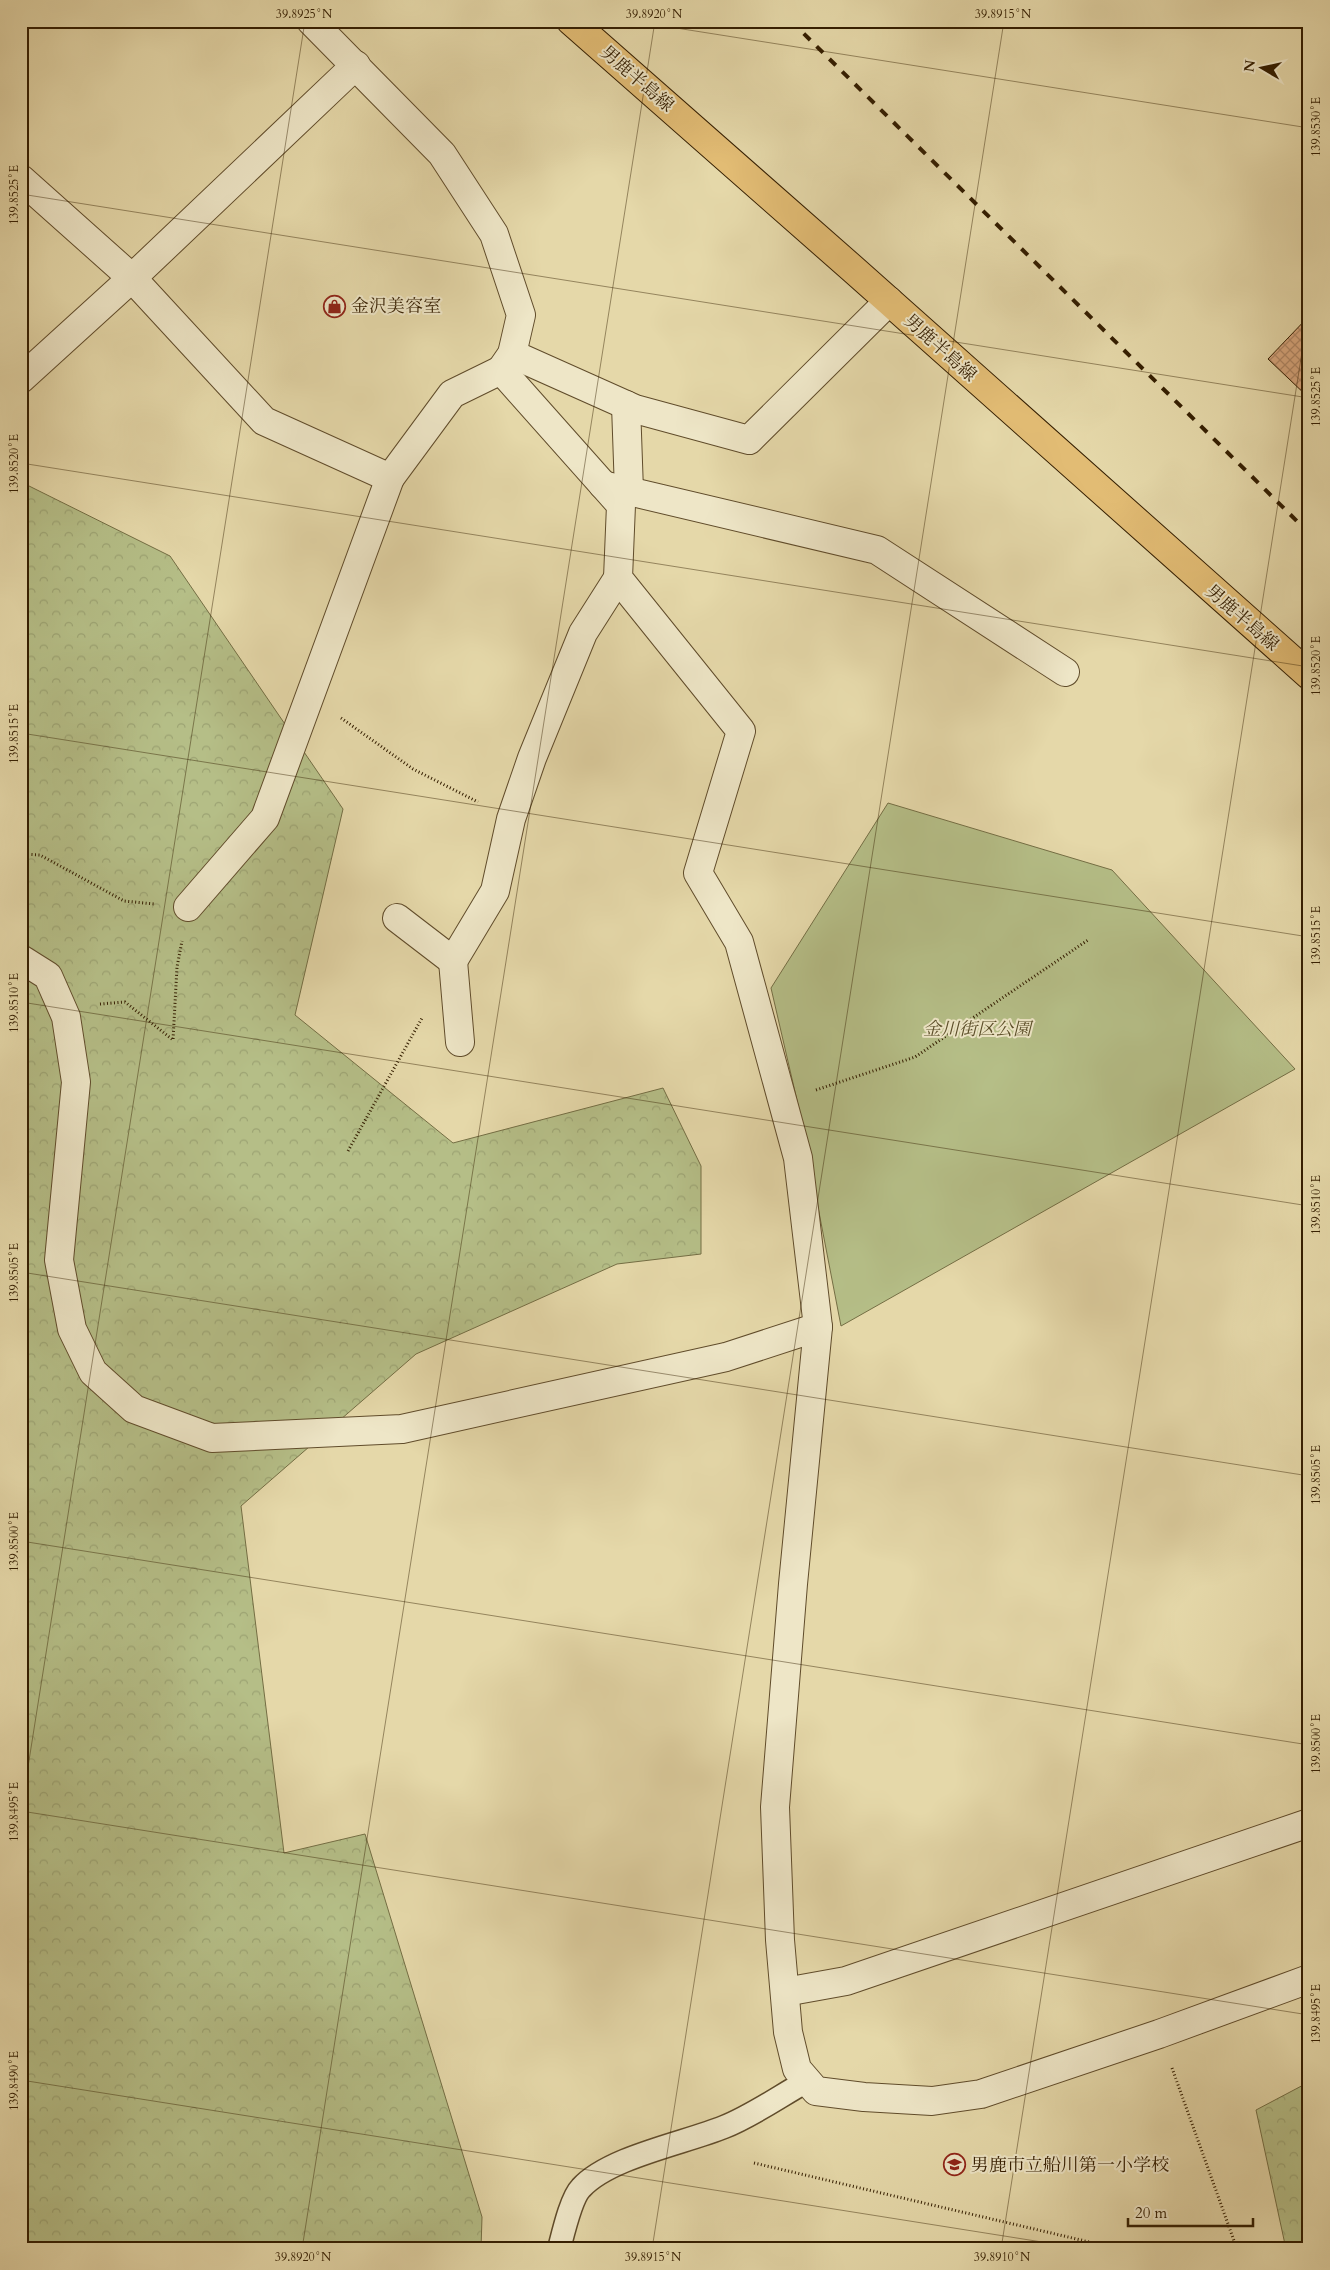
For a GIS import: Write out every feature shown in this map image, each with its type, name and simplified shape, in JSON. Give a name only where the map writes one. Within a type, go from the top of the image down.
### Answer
[{"type":"main road","name":"男鹿半島線","points":[[571,21],[1309,675]]},
{"type":"street","points":[[188,907],[264,818],[390,478],[452,394],[507,362],[521,315],[494,234],[442,154],[311,21]]},
{"type":"street","points":[[21,378],[132,278],[356,65]]},
{"type":"street","points":[[21,179],[132,278],[264,421],[390,478]]},
{"type":"street","points":[[507,362],[626,404],[748,440],[889,301]]},
{"type":"street","points":[[460,1042],[453,961],[495,891],[512,819],[532,758],[583,633],[618,578],[621,504],[616,488],[507,362]]},
{"type":"street","points":[[616,488],[626,404]]},
{"type":"street","points":[[616,488],[877,550],[1065,672]]},
{"type":"street","points":[[618,578],[741,732],[698,874],[739,942],[798,1158],[818,1327],[793,1584],[776,1807],[784,1992],[788,2032],[797,2069],[816,2091],[864,2097],[932,2101],[981,2094],[1159,2034],[1309,1979]]},
{"type":"street","points":[[397,918],[453,961]]},
{"type":"street","points":[[21,959],[48,976],[66,1017],[76,1082],[59,1260],[72,1329],[93,1372],[134,1409],[212,1438],[402,1429],[726,1357],[818,1327]]},
{"type":"street","points":[[784,1992],[846,1981],[1309,1822]]},
{"type":"lane","points":[[559,2249],[566,2220],[580,2189],[605,2171],[647,2152],[725,2127],[807,2081]]},
{"type":"path","points":[[310,696],[413,769],[512,819]]},
{"type":"path","points":[[21,854],[40,855],[124,901],[188,907],[177,967],[174,1040],[125,1002],[62,1008],[21,1028]]},
{"type":"path","points":[[814,1091],[915,1057],[1088,940]]},
{"type":"path","points":[[348,1151],[425,1013]]},
{"type":"path","points":[[1159,2034],[1237,2249]]},
{"type":"path","points":[[754,2163],[1118,2249]]},
{"type":"green space","points":[[21,482],[170,556],[343,809],[295,1015],[453,1143],[663,1088],[701,1166],[701,1254],[617,1264],[416,1354],[241,1506],[284,1853],[365,1834],[482,2217],[481,2249],[21,2249]]},
{"type":"green space","name":"金川街区公園","points":[[888,803],[1112,870],[1295,1069],[841,1326],[799,1109],[771,988]]},
{"type":"green space","points":[[1309,2082],[1309,2249],[1286,2249],[1256,2110]]},
{"type":"building","points":[[1309,316],[1309,398],[1268,359]]},
{"type":"railway","points":[[791,21],[1309,533]]},
{"type":"place","name":"金沢美容室","points":[[335,306]]},
{"type":"place","name":"男鹿市立船川第一小学校","points":[[955,2165]]}]
